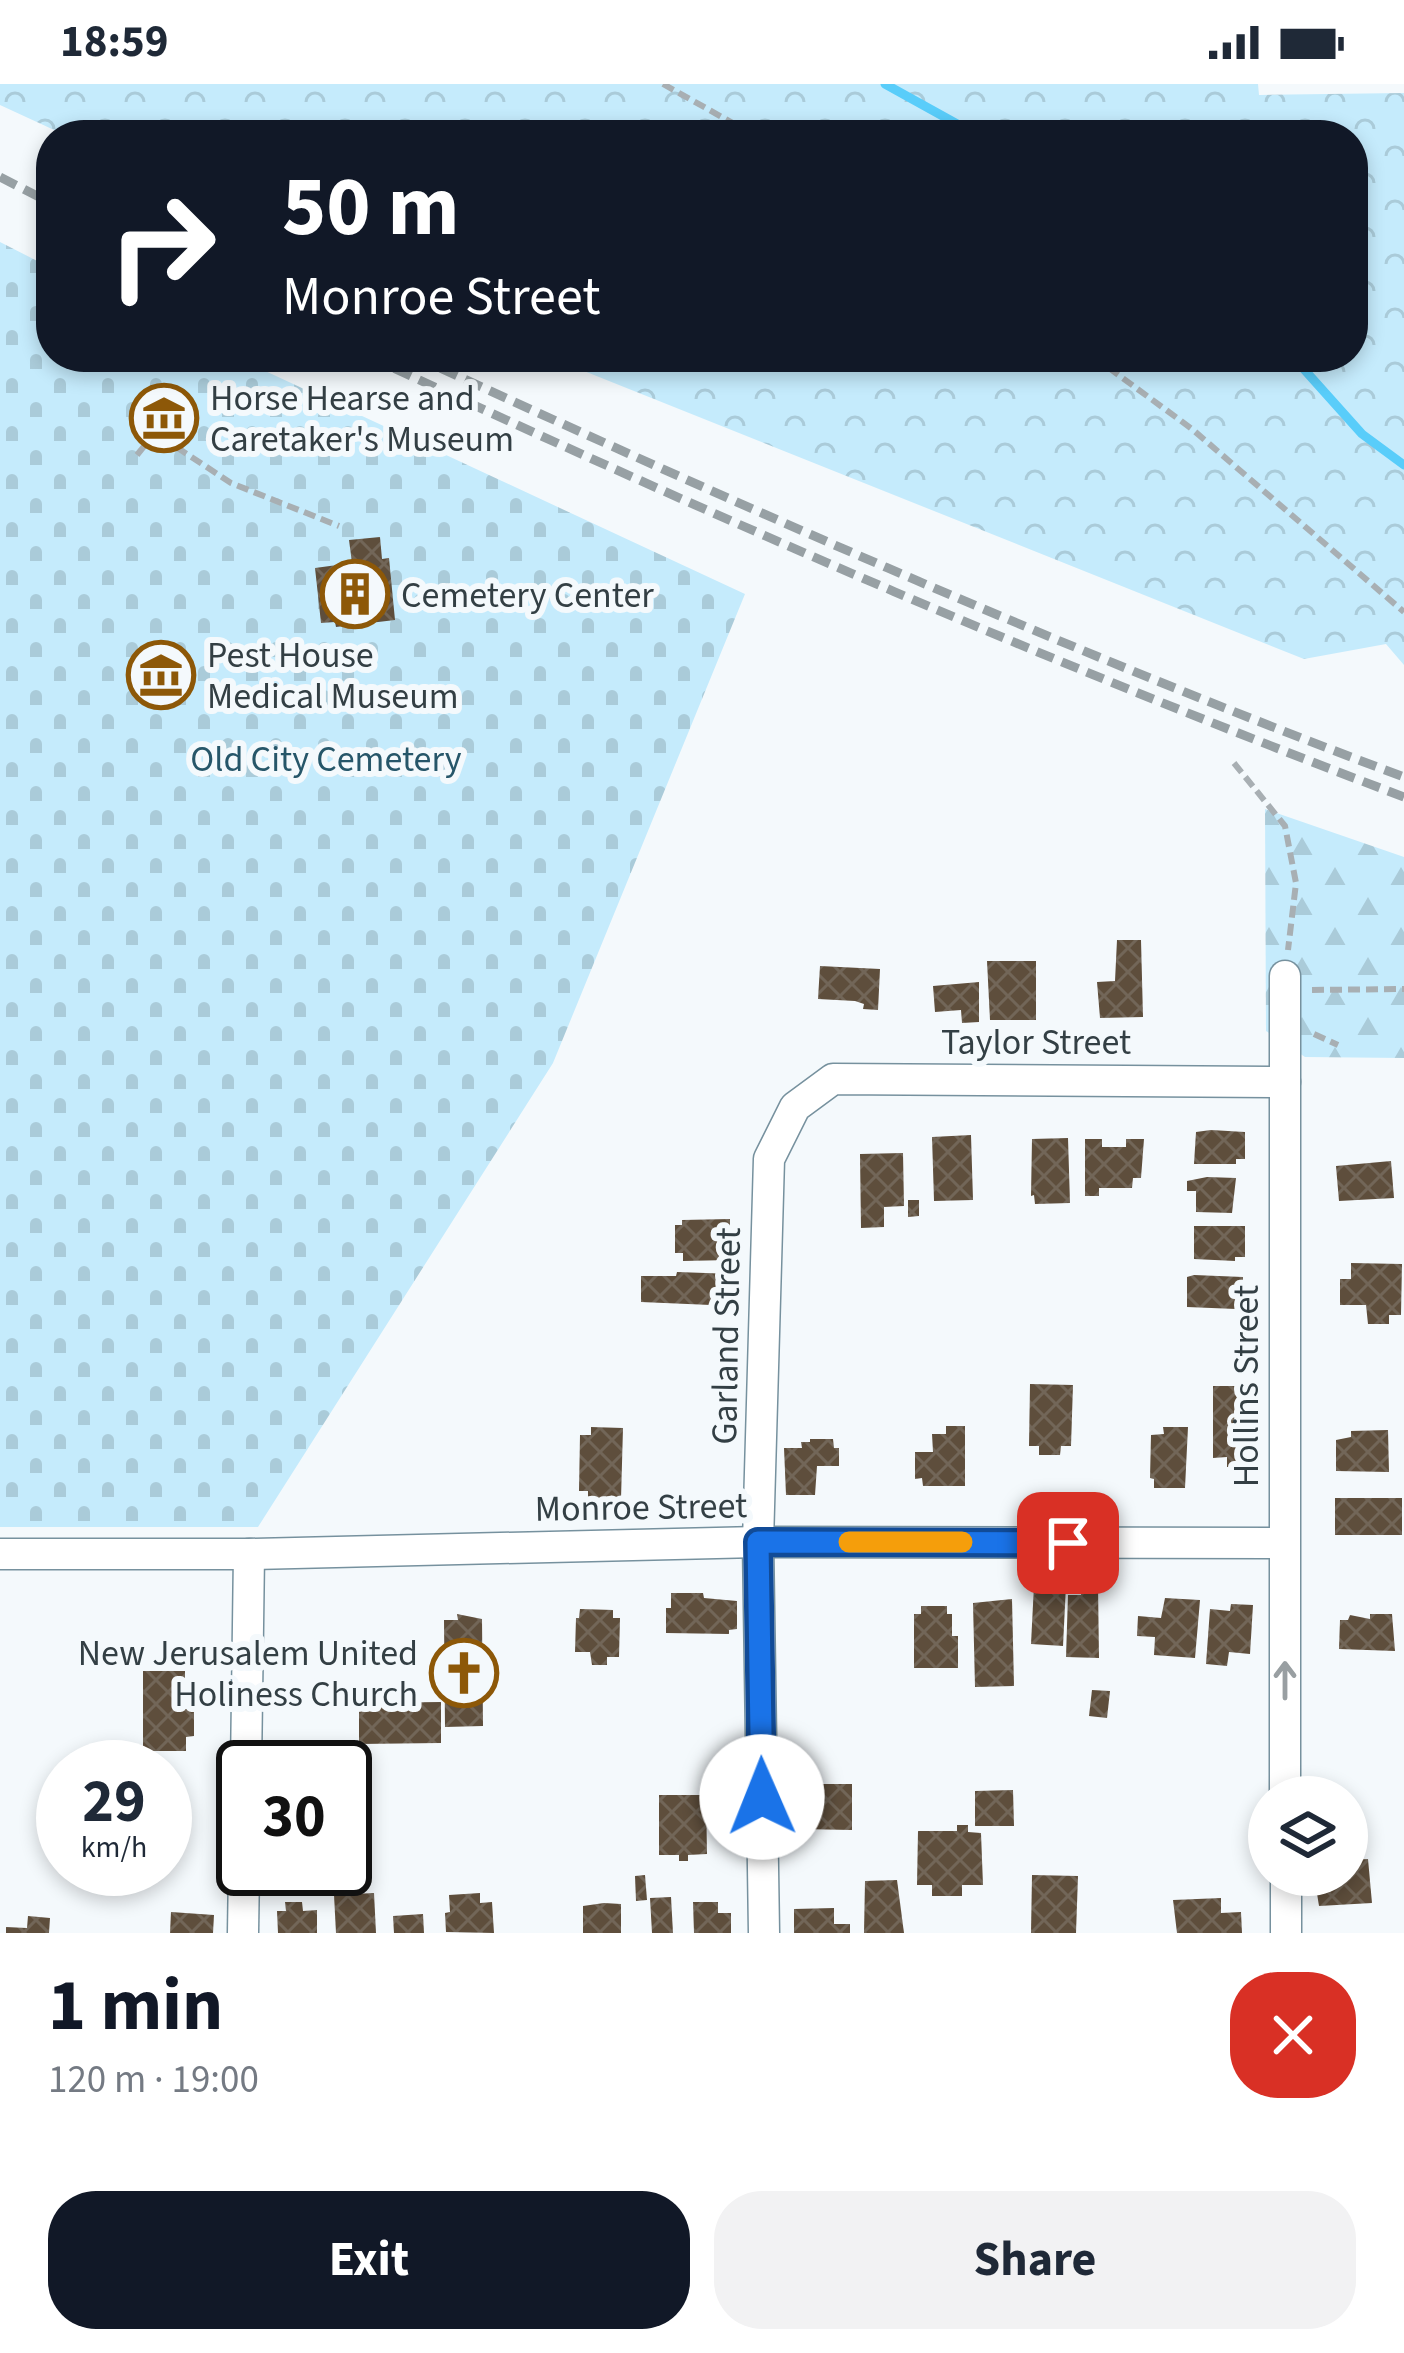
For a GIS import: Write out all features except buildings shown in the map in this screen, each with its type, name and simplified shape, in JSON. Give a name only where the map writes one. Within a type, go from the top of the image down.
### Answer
[{"type":"street","name":"Hollins Street","points":[[1286,1776],[1285,1082],[1295,983]]},
{"type":"street","name":"Taylor Street","points":[[795,1107],[833,1079],[1285,1082]]},
{"type":"street","name":"Garland Street","points":[[764,1933],[758,1542],[769,1159],[795,1107]]},
{"type":"street","name":"Monroe Street","points":[[0,1554],[249,1554],[758,1542],[1284,1543]]},
{"type":"street","points":[[246,1740],[249,1554]]},
{"type":"street","points":[[243,1933],[244,1896]]},
{"type":"street","points":[[1286,1896],[1286,1933]]},
{"type":"path","points":[[663,84],[727,120]]},
{"type":"path","points":[[1114,372],[1192,429],[1404,612]]},
{"type":"path","points":[[137,455],[155,433],[231,483],[339,526]]},
{"type":"path","points":[[1234,763],[1285,826],[1296,884],[1295,983],[1404,989]]},
{"type":"path","points":[[1304,1029],[1338,1046]]},
{"type":"green space","points":[[0,84],[1258,84],[1259,95],[1404,93],[1404,665],[1386,644],[1304,659],[586,372],[1368,372],[1368,120],[36,122],[0,105]]},
{"type":"green space","name":"Old City Cemetery","points":[[0,242],[36,260],[36,372],[267,372],[745,594],[553,1063],[258,1527],[0,1527]]},
{"type":"green space","points":[[1265,809],[1404,857],[1404,1058],[1305,1057],[1266,1031]]},
{"type":"waterway","points":[[885,84],[950,120]]},
{"type":"waterway","points":[[1306,372],[1362,434],[1404,465]]},
{"type":"railway","points":[[0,177],[36,195]]},
{"type":"railway","points":[[403,372],[883,587],[1404,797]]},
{"type":"railway","points":[[449,372],[906,576],[1154,680],[1404,777]]},
{"type":"slow traffic","points":[[849,1542],[962,1542]]},
{"type":"place","name":"Horse Hearse and Caretaker's Museum","points":[[164,418]]},
{"type":"place","name":"Cemetery Center","points":[[355,594]]},
{"type":"place","name":"Pest House Medical Museum","points":[[161,675]]},
{"type":"place","name":"New Jerusalem United Holiness Church","points":[[464,1673]]},
{"type":"route","points":[[762,1797],[758,1542],[1068,1543]]}]
